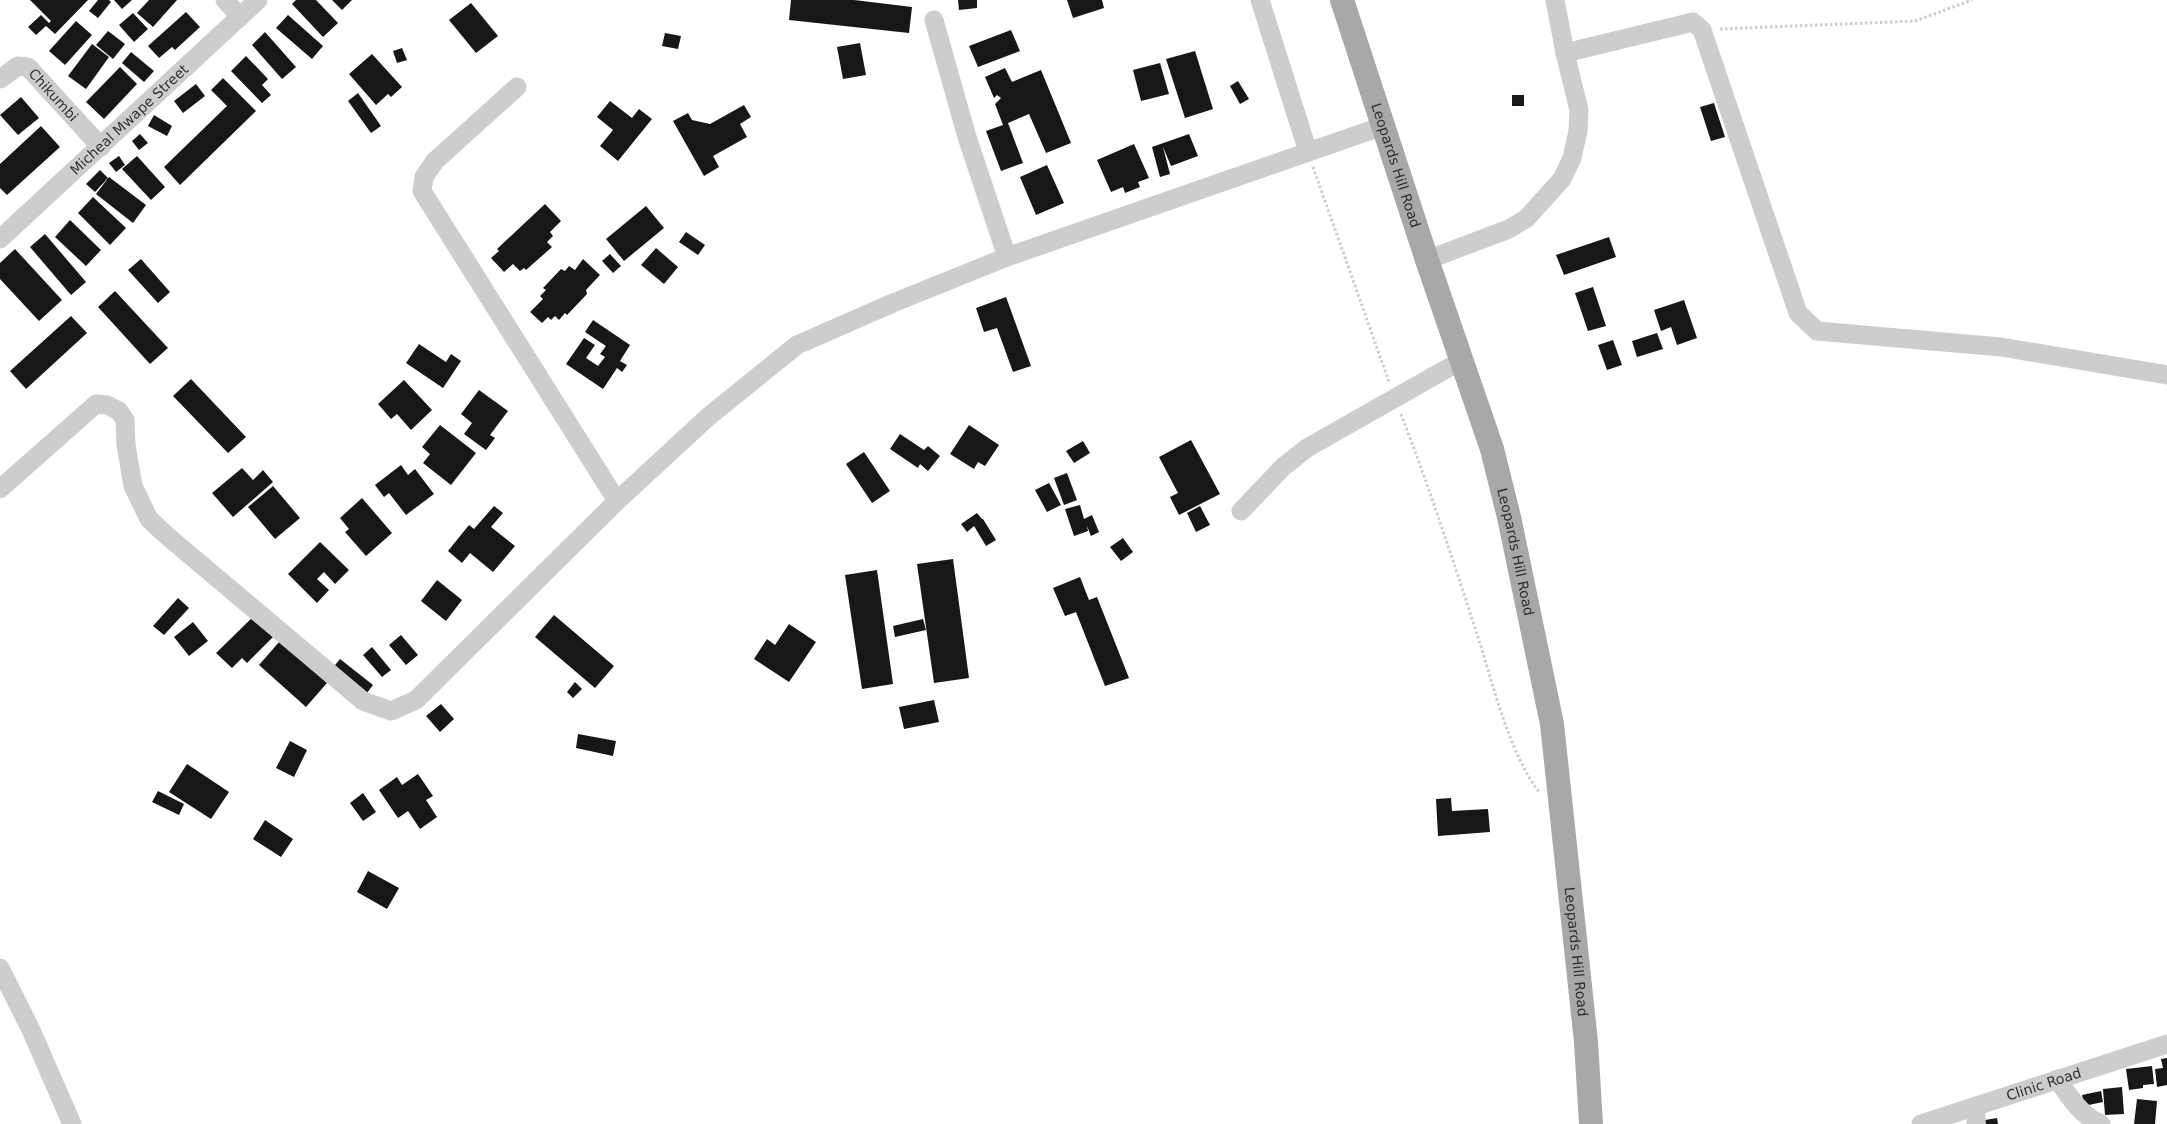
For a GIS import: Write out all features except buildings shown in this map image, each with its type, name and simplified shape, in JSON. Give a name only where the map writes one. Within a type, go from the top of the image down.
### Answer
[{"type":"main road","name":"Leopards Hill Road","points":[[1342,0],[1501,483],[1543,674],[1552,724],[1586,1042],[1591,1124]]},
{"type":"street","points":[[225,0],[240,17]]},
{"type":"street","name":"Micheal Mwape Street","points":[[3,231],[101,147],[258,0]]},
{"type":"street","points":[[1260,0],[1308,152]]},
{"type":"street","points":[[1427,260],[1515,225],[1527,218],[1562,179],[1574,149],[1578,131],[1579,110],[1565,53],[1555,0]]},
{"type":"street","points":[[934,20],[967,137],[1007,257]]},
{"type":"street","points":[[1565,53],[1693,22],[1702,30],[1798,313],[1817,331],[2001,347],[2167,375]]},
{"type":"street","name":"Chikumbi","points":[[0,79],[18,66],[28,67],[101,147]]},
{"type":"street","points":[[517,87],[435,161],[424,177],[422,191],[617,501]]},
{"type":"street","points":[[0,489],[96,404],[107,405],[119,411],[125,420],[126,445],[132,486],[149,519],[363,701],[391,711],[416,700],[617,501],[708,417],[797,344],[892,302],[1007,257],[1383,126]]},
{"type":"street","points":[[1241,511],[1283,467],[1307,448],[1462,360]]},
{"type":"street","points":[[0,968],[31,1030],[72,1124]]},
{"type":"street","name":"Clinic Road","points":[[1921,1124],[1976,1115],[2057,1079],[2167,1044]]},
{"type":"street","points":[[2057,1079],[2081,1111],[2088,1118],[2100,1124]]},
{"type":"path","points":[[1702,30],[1915,21],[1972,0]]},
{"type":"path","points":[[1308,152],[1395,398],[1434,501],[1502,711],[1520,760],[1539,792]]}]
